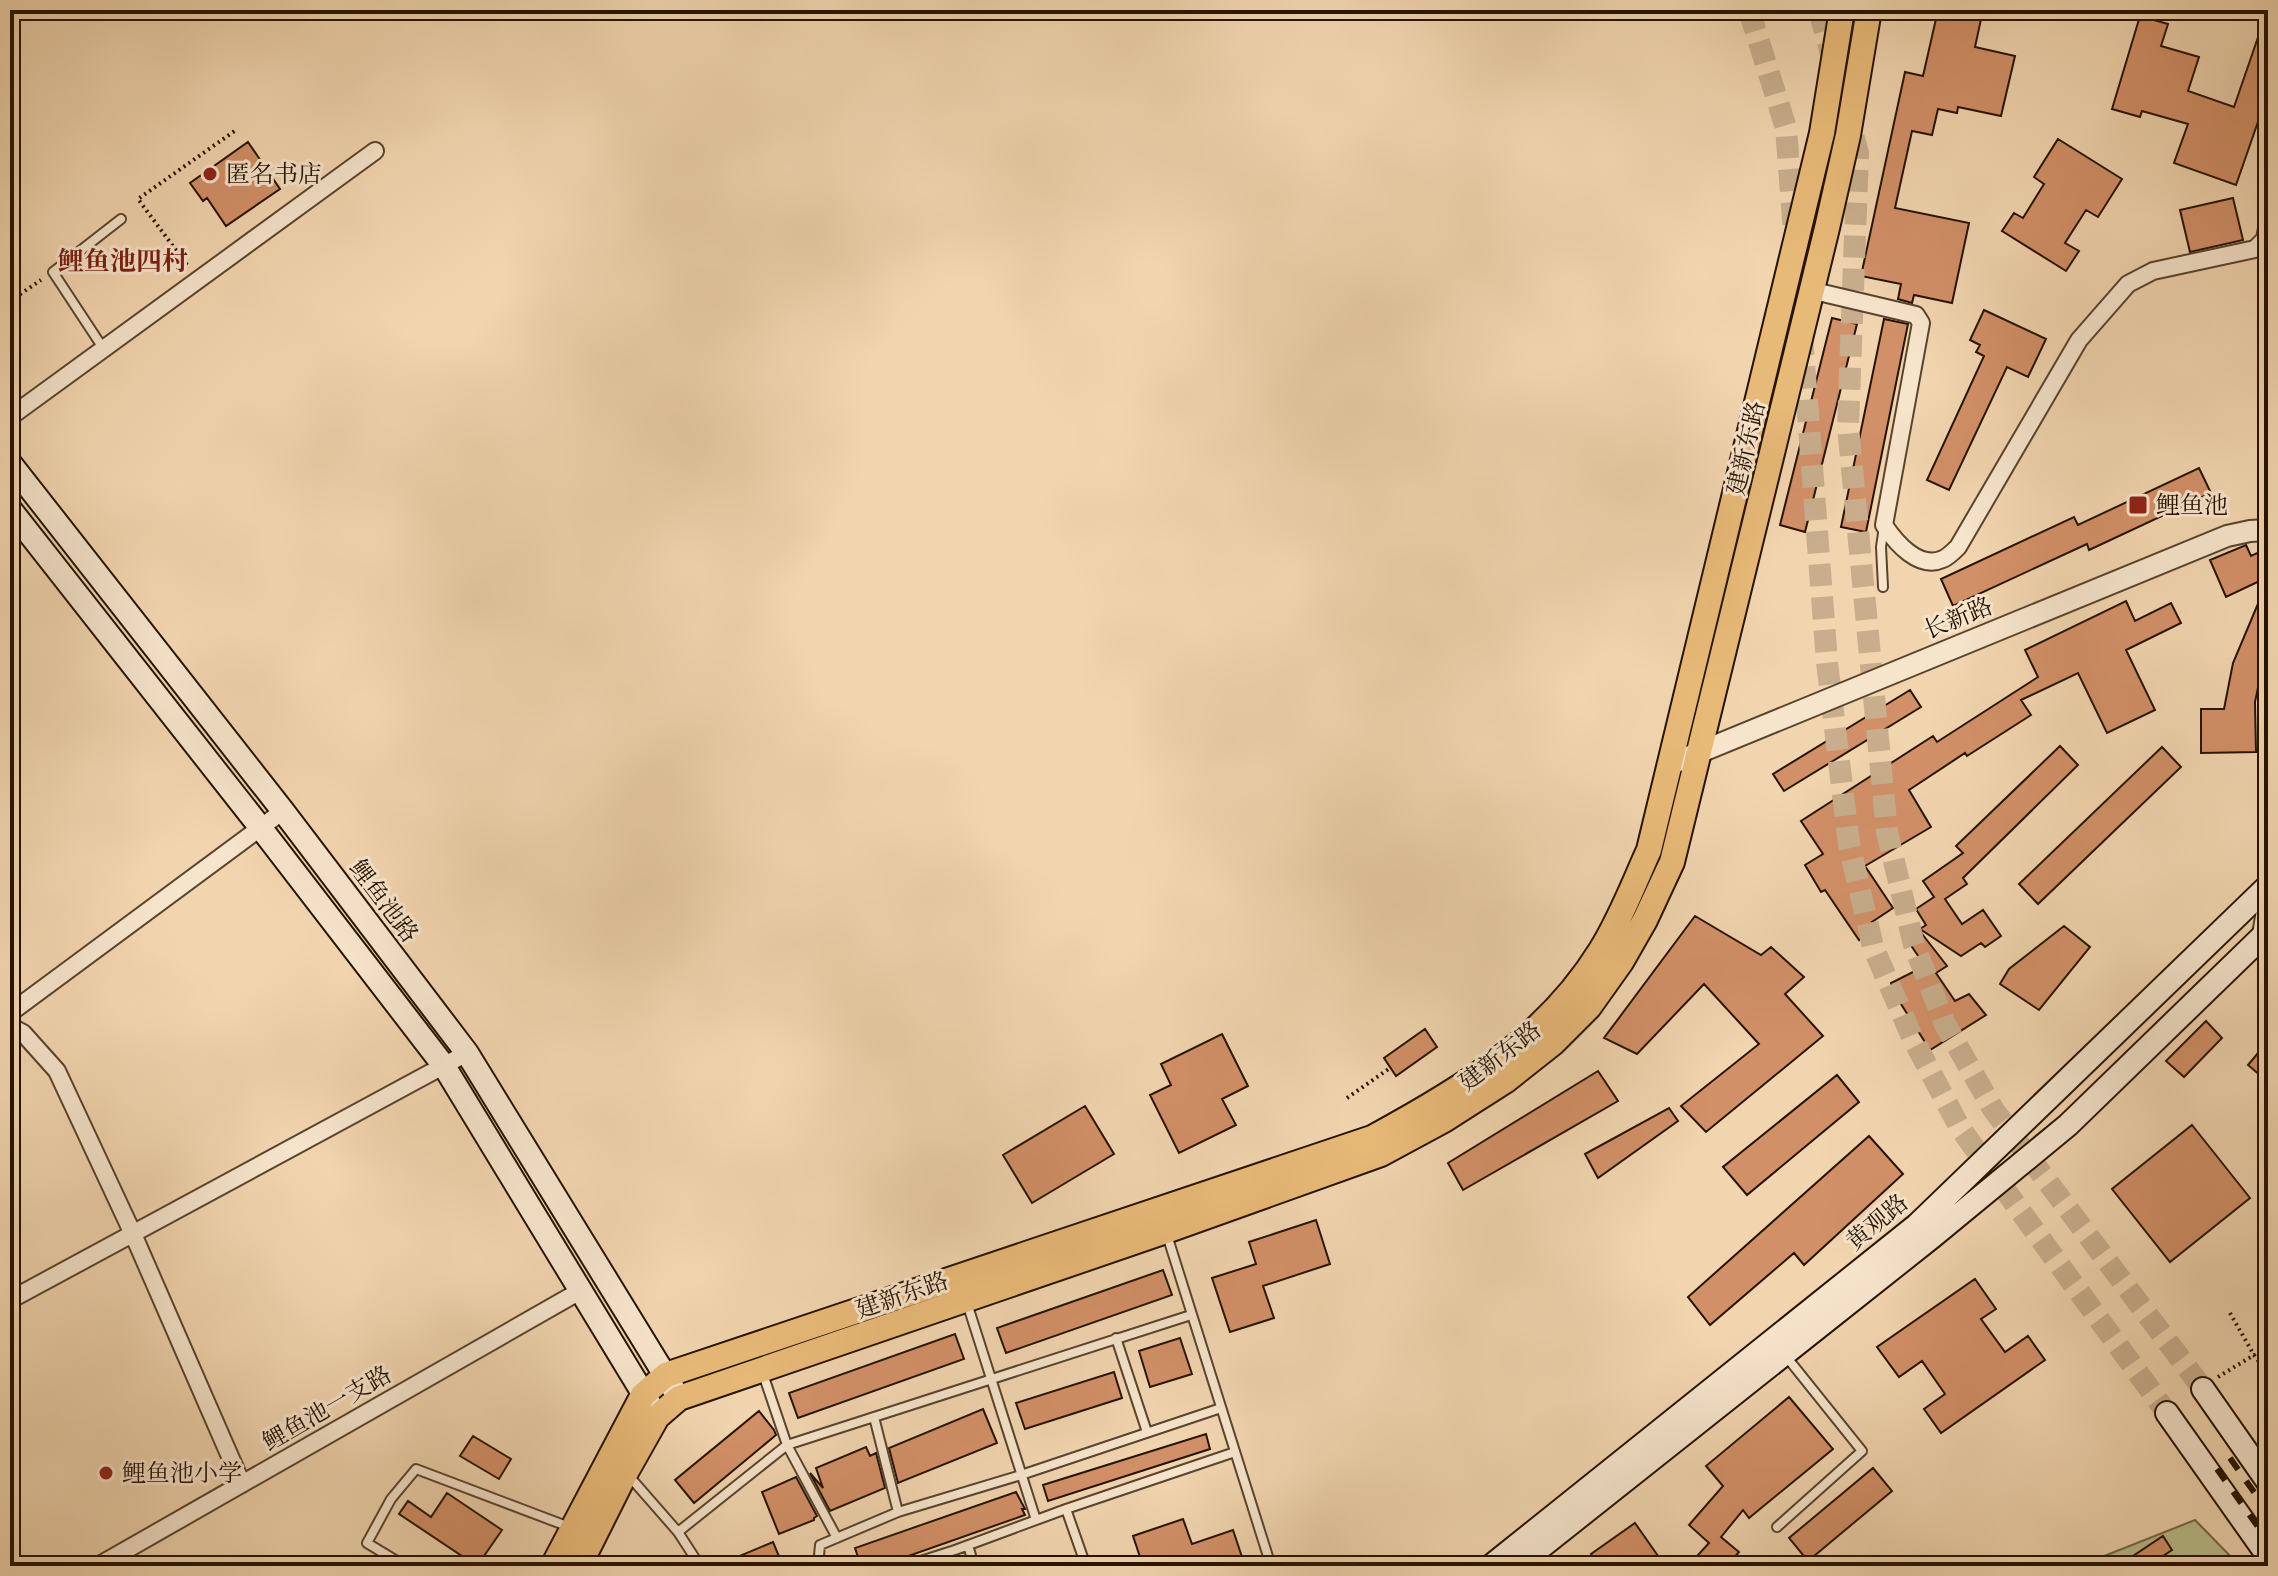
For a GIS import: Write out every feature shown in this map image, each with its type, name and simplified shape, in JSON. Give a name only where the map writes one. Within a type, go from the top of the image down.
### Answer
[{"type":"main road","name":"建新东路","points":[[553,1566],[643,1395],[666,1375],[1372,1138],[1437,1103],[1496,1063],[1541,1026],[1573,991],[1595,959],[1624,906],[1649,850],[1822,133],[1842,10]]},
{"type":"main road","name":"建新东路","points":[[579,1566],[657,1417],[679,1398],[1381,1154],[1444,1120],[1505,1081],[1553,1043],[1589,1007],[1621,962],[1672,862],[1848,135],[1869,10]]},
{"type":"main road","name":"鲤鱼池路","points":[[10,463],[283,811],[467,1053],[679,1398]]},
{"type":"main road","points":[[10,509],[444,1066],[657,1417]]},
{"type":"main road","name":"黄观路","points":[[1491,1566],[1917,1225],[2268,886]]},
{"type":"main road","name":"黄观路","points":[[1517,1566],[2068,1125],[2266,933]]},
{"type":"main road","points":[[2208,1384],[2268,1482]]},
{"type":"main road","points":[[2167,1413],[2268,1556]]},
{"type":"street","points":[[10,417],[375,151]]},
{"type":"street","points":[[1810,290],[1916,315],[1921,323],[1884,525],[1896,543],[1925,562],[1942,560],[1958,547],[2079,340],[2128,284],[2153,271],[2255,249],[2265,239],[2268,223]]},
{"type":"street","name":"长新路","points":[[1671,764],[2227,536],[2268,530]]},
{"type":"street","points":[[10,1013],[283,811]]},
{"type":"street","points":[[2266,933],[2268,905]]},
{"type":"street","points":[[10,1026],[23,1033],[57,1071],[133,1234],[242,1484]]},
{"type":"street","points":[[10,1300],[467,1053]]},
{"type":"street","name":"鲤鱼池一支路","points":[[98,1566],[580,1291]]},
{"type":"lane","points":[[103,348],[53,272],[121,219]]},
{"type":"lane","points":[[1883,587],[1881,547],[1884,525]]},
{"type":"lane","points":[[1166,1231],[1271,1566]]},
{"type":"lane","points":[[966,1299],[1036,1520]]},
{"type":"lane","points":[[678,1532],[787,1445],[1191,1315]]},
{"type":"lane","points":[[1116,1338],[1147,1432]]},
{"type":"lane","points":[[1777,1527],[1862,1451],[1784,1355]]},
{"type":"lane","points":[[762,1370],[787,1445],[837,1538]]},
{"type":"lane","points":[[818,1566],[820,1545],[898,1512],[1021,1475],[1221,1408]]},
{"type":"lane","points":[[874,1417],[898,1512]]},
{"type":"lane","points":[[905,1566],[1235,1452]]},
{"type":"lane","points":[[405,1566],[367,1543],[391,1499],[416,1469],[572,1528]]},
{"type":"lane","points":[[626,1472],[678,1532],[700,1566]]},
{"type":"lane","points":[[1066,1509],[1086,1566]]},
{"type":"lane","points":[[968,1545],[974,1566]]},
{"type":"path","points":[[198,280],[138,199],[236,130]]},
{"type":"path","points":[[10,301],[53,272]]},
{"type":"path","points":[[1347,1098],[1390,1068]]},
{"type":"path","points":[[2230,1313],[2268,1374]]},
{"type":"path","points":[[2208,1384],[2254,1355]]},
{"type":"green space","points":[[2195,1520],[2240,1566],[2079,1566]]},
{"type":"building","points":[[1938,10],[1983,10],[1975,47],[2015,56],[2001,116],[1958,107],[1957,113],[1938,109],[1932,135],[1912,131],[1895,208],[1969,223],[1952,303],[1914,295],[1912,303],[1898,299],[1901,284],[1861,276],[1905,72],[1923,76]]},
{"type":"building","points":[[2140,16],[2168,24],[2161,46],[2199,57],[2188,91],[2234,107],[2265,17],[2268,18],[2268,93],[2236,185],[2174,163],[2188,124],[2142,111],[2140,117],[2112,109]]},
{"type":"building","points":[[2058,139],[2122,179],[2098,217],[2086,210],[2065,243],[2079,251],[2066,271],[2002,231],[2014,213],[2023,218],[2044,184],[2034,177]]},
{"type":"building","points":[[248,142],[280,189],[226,226],[207,198],[203,201],[190,183]]},
{"type":"building","points":[[2233,198],[2243,240],[2190,252],[2180,210]]},
{"type":"building","points":[[1984,310],[2046,339],[2028,377],[2007,367],[1949,490],[1927,480],[1984,356],[1976,352],[1980,345],[1970,340]]},
{"type":"building","points":[[1832,318],[1857,324],[1805,532],[1780,525]]},
{"type":"building","points":[[1884,319],[1908,324],[1866,532],[1841,527]]},
{"type":"building","points":[[2199,468],[2211,493],[2089,550],[2087,544],[1953,606],[1941,579],[2074,517],[2078,525]]},
{"type":"building","points":[[2246,545],[2251,556],[2268,548],[2268,577],[2226,597],[2210,560]]},
{"type":"building","points":[[2268,580],[2268,656],[2255,702],[2256,752],[2201,753],[2201,709],[2224,709],[2233,663]]},
{"type":"building","points":[[2126,601],[2135,621],[2171,603],[2181,623],[2126,650],[2155,710],[2107,733],[2078,673],[2021,700],[2031,715],[1909,790],[1931,827],[1865,866],[1893,908],[1872,922],[1877,928],[1859,940],[1825,890],[1821,892],[1805,865],[1823,854],[1801,821],[1933,736],[1937,742],[2038,677],[2025,650]]},
{"type":"building","points":[[1910,690],[1921,707],[1784,791],[1773,774]]},
{"type":"building","points":[[2060,746],[2078,765],[1963,878],[1967,884],[1945,899],[1962,924],[1983,910],[2001,936],[1985,947],[1981,943],[1961,956],[1920,929],[1926,925],[1916,909],[1934,897],[1923,881],[1963,853],[1956,846]]},
{"type":"building","points":[[2162,747],[2181,767],[2038,904],[2019,884]]},
{"type":"building","points":[[1695,916],[1761,955],[1771,947],[1804,977],[1785,994],[1823,1036],[1706,1132],[1681,1106],[1759,1044],[1704,984],[1637,1054],[1604,1038]]},
{"type":"building","points":[[2064,926],[2090,947],[2039,1010],[2000,984],[2009,969]]},
{"type":"building","points":[[1919,930],[1947,966],[1936,973],[1955,1001],[1969,994],[1986,1015],[1930,1050],[1894,993],[1891,983],[1925,966],[1906,938]]},
{"type":"building","points":[[2206,1021],[2222,1038],[2184,1077],[2166,1061]]},
{"type":"building","points":[[1425,1029],[1437,1047],[1396,1076],[1384,1058]]},
{"type":"building","points":[[1222,1034],[1248,1086],[1222,1099],[1236,1125],[1179,1153],[1150,1095],[1171,1085],[1161,1064]]},
{"type":"building","points":[[2268,1041],[2268,1082],[2248,1065]]},
{"type":"building","points":[[1598,1071],[1618,1101],[1463,1190],[1448,1163]]},
{"type":"building","points":[[1837,1075],[1859,1102],[1747,1195],[1723,1167]]},
{"type":"building","points":[[1085,1106],[1114,1154],[1032,1203],[1003,1155]]},
{"type":"building","points":[[1669,1108],[1678,1121],[1598,1178],[1585,1154]]},
{"type":"building","points":[[2192,1125],[2250,1198],[2170,1262],[2112,1189]]},
{"type":"building","points":[[1869,1136],[1903,1174],[1804,1265],[1794,1253],[1710,1325],[1688,1297]]},
{"type":"building","points":[[1316,1220],[1330,1264],[1263,1286],[1274,1318],[1230,1332],[1212,1278],[1256,1264],[1249,1242]]},
{"type":"building","points":[[1163,1270],[1172,1295],[1006,1353],[997,1328]]},
{"type":"building","points":[[1975,1279],[1996,1309],[1981,1319],[2005,1352],[2028,1336],[2045,1360],[1941,1433],[1924,1409],[1945,1394],[1922,1361],[1899,1377],[1877,1347]]},
{"type":"building","points":[[955,1334],[964,1359],[798,1418],[789,1393]]},
{"type":"building","points":[[1180,1338],[1192,1374],[1150,1387],[1139,1351]]},
{"type":"building","points":[[1114,1372],[1122,1398],[1025,1429],[1016,1403]]},
{"type":"building","points":[[1789,1397],[1833,1449],[1749,1518],[1743,1510],[1721,1537],[1739,1552],[1727,1566],[1688,1566],[1709,1543],[1689,1525],[1723,1486],[1706,1466]]},
{"type":"building","points":[[983,1409],[997,1443],[898,1483],[889,1448]]},
{"type":"building","points":[[759,1411],[776,1435],[694,1503],[675,1480]]},
{"type":"building","points":[[1206,1434],[1210,1449],[1048,1501],[1043,1485]]},
{"type":"building","points":[[473,1436],[511,1459],[499,1479],[460,1456]]},
{"type":"building","points":[[866,1447],[870,1456],[876,1453],[885,1488],[830,1511],[810,1473],[823,1488],[816,1468]]},
{"type":"building","points":[[1873,1468],[1892,1491],[1808,1561],[1789,1538]]},
{"type":"building","points":[[796,1477],[817,1516],[779,1534],[762,1492]]},
{"type":"building","points":[[1016,1492],[1025,1515],[880,1566],[861,1566],[855,1548]]},
{"type":"building","points":[[447,1493],[502,1530],[477,1566],[399,1514],[408,1501],[431,1517]]},
{"type":"building","points":[[1183,1519],[1192,1544],[1233,1530],[1245,1566],[1143,1566],[1133,1536]]},
{"type":"building","points":[[1635,1523],[1665,1566],[1600,1566],[1591,1554]]},
{"type":"building","points":[[2163,1536],[2172,1550],[2148,1566],[2118,1566]]},
{"type":"building","points":[[773,1542],[783,1566],[716,1566]]},
{"type":"tunnel","points":[[1749,10],[1786,128],[1827,662],[1849,844],[1873,947],[1913,1039],[1960,1128],[2167,1413]]},
{"type":"tunnel","points":[[1819,10],[1858,153],[1848,427],[1887,832],[1914,945],[1945,1024],[1993,1109],[2203,1389]]},
{"type":"railway","points":[[2230,1458],[2268,1512]]},
{"type":"railway","points":[[2217,1469],[2268,1541]]},
{"type":"place","name":"匿名书店","points":[[210,174]]},
{"type":"place","name":"鲤鱼池","points":[[2138,505]]},
{"type":"place","name":"鲤鱼池小学","points":[[106,1473]]},
{"type":"district","name":"鲤鱼池四村","points":[[123,261]]}]
